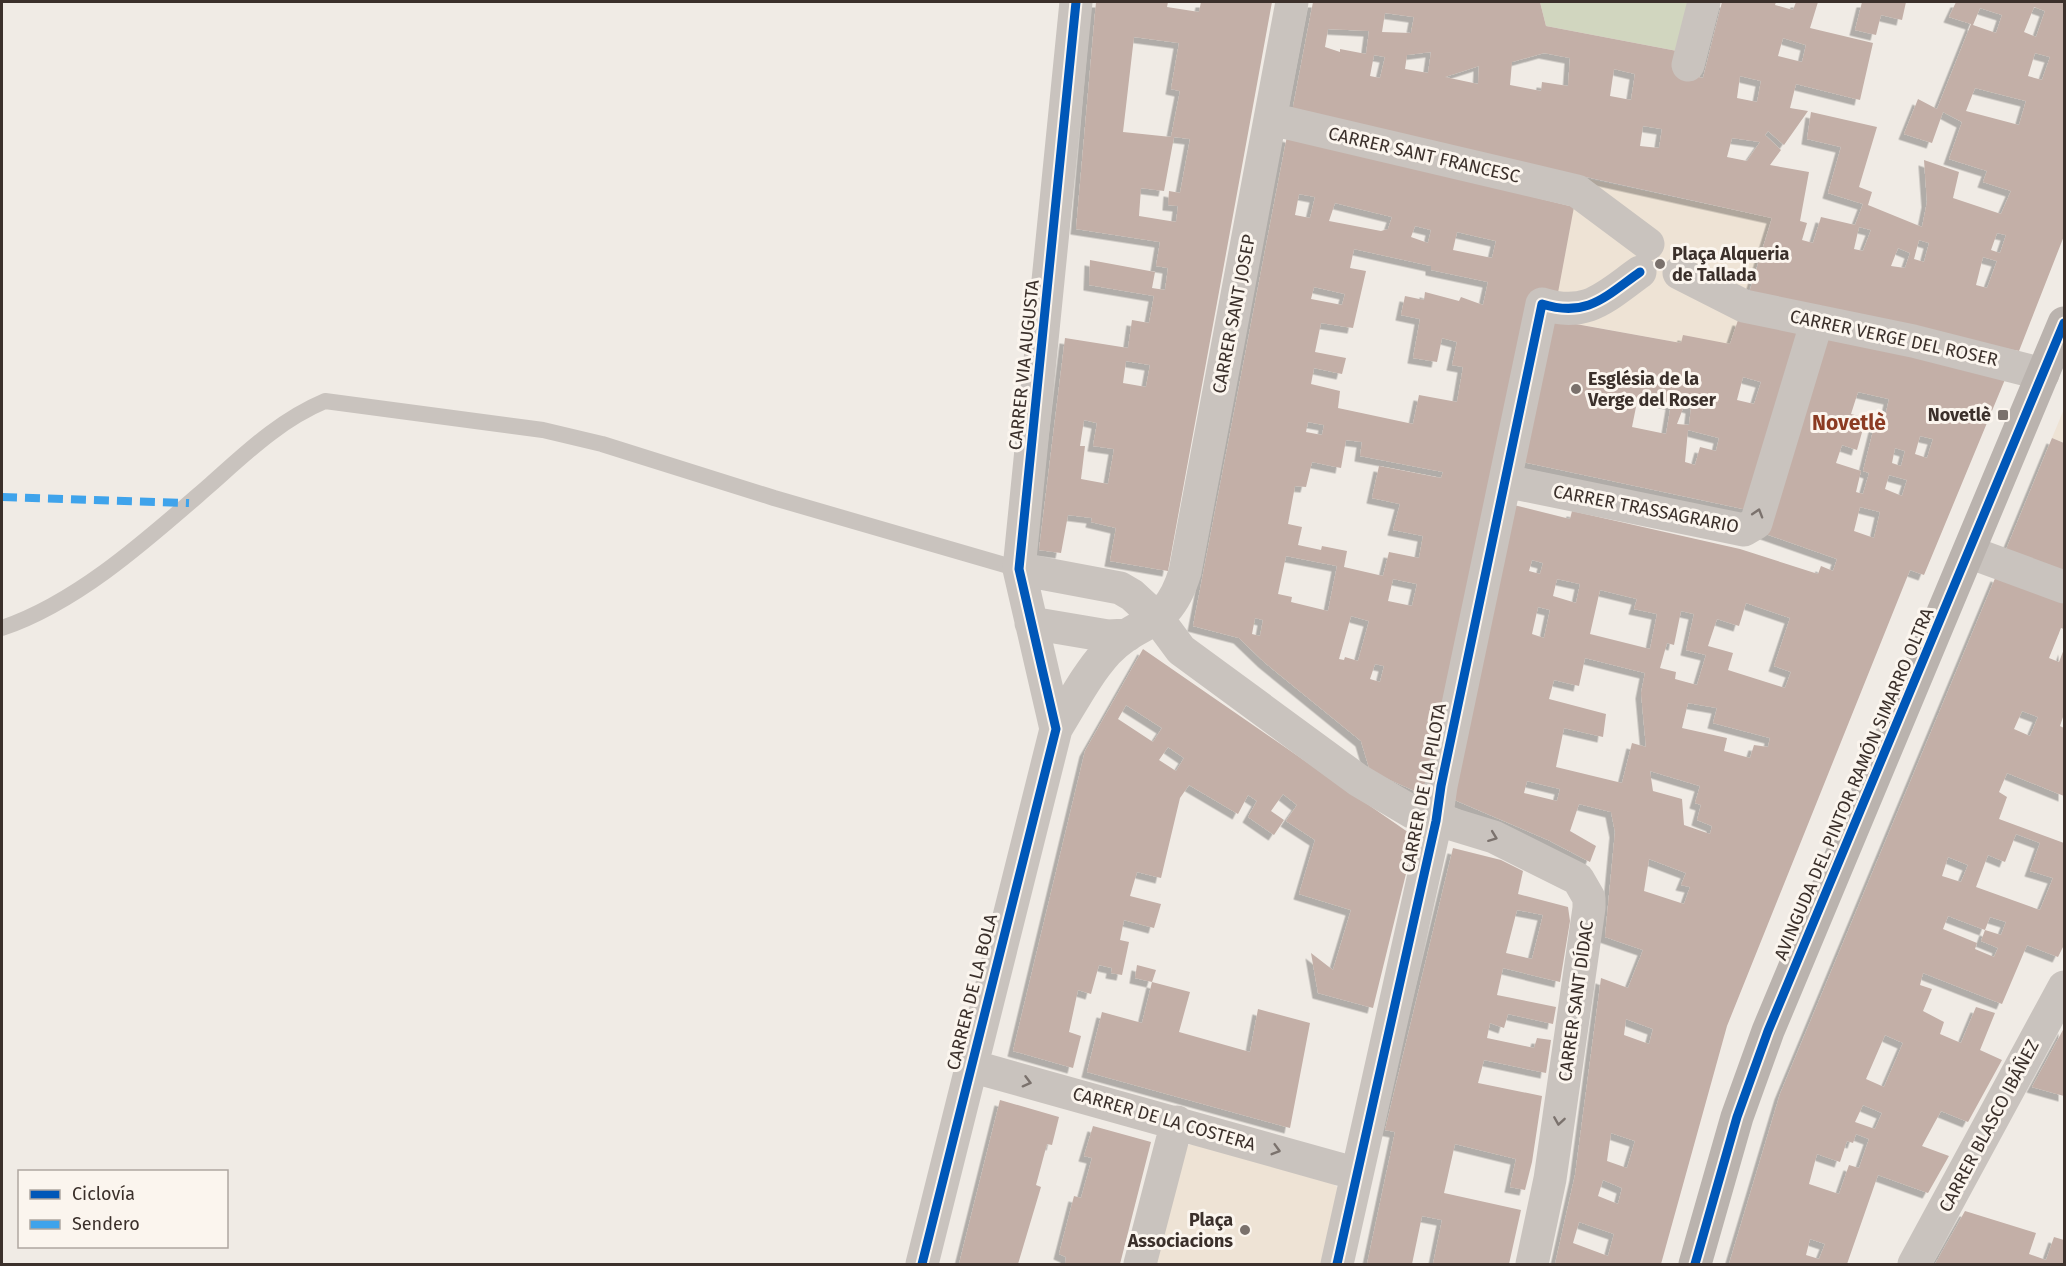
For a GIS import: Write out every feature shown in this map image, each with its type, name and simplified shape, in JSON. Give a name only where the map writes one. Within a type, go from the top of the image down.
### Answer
[{"type":"street","name":"CARRER VIA AUGUSTA","points":[[1056,729],[1019,569],[1076,2]]},
{"type":"street","name":"CARRER SANT JOSEP","points":[[1158,619],[1179,592],[1185,572],[1292,2]]},
{"type":"street","points":[[1688,65],[1704,2]]},
{"type":"street","name":"CARRER SANT FRANCESC","points":[[1271,119],[1577,191],[1644,258]]},
{"type":"street","name":"CARRER VERGE DEL ROSER","points":[[1644,258],[1662,241],[1675,247],[1682,260],[1679,273],[1744,306],[1988,358],[2043,374]]},
{"type":"street","name":"CARRER DE LA PILOTA","points":[[1337,1264],[1436,821],[1441,786],[1542,304],[1556,309],[1592,307],[1644,258]]},
{"type":"street","name":"CARRER TRASSAGRARIO","points":[[1505,481],[1744,530],[1750,528],[1756,523],[1816,321]]},
{"type":"street","name":"AVINGUDA DEL PINTOR RAMÓN SIMARRO OLTRA","points":[[1695,1264],[1737,1117],[1760,1052],[2064,323]]},
{"type":"street","points":[[1969,552],[2064,587]]},
{"type":"street","name":"CARRER SANT DÍDAC","points":[[1019,569],[1120,588],[1132,595],[1158,619],[1181,650],[1358,780],[1412,813],[1494,837],[1578,879],[1589,898],[1572,1034],[1550,1179],[1532,1264]]},
{"type":"street","name":"CARRER DE LA BOLA","points":[[922,1264],[1056,729],[1108,651],[1128,635],[1158,619]]},
{"type":"street","points":[[1030,623],[1108,636],[1128,635]]},
{"type":"street","name":"CARRER BLASCO IBÁÑEZ","points":[[1914,1264],[2064,987]]},
{"type":"street","name":"CARRER DE LA COSTERA","points":[[971,1066],[1357,1174]]},
{"type":"street","points":[[1140,1264],[1177,1122]]},
{"type":"lane","points":[[2,628],[41,612],[86,585],[189,503],[273,429],[302,411],[325,402],[543,430],[602,444],[774,498],[1019,569]]},
{"type":"green space","points":[[1540,2],[1689,2],[1677,51],[1546,26]]},
{"type":"shaded area","name":"Plaça Alqueria de Tallada","points":[[1579,177],[1772,218],[1730,344],[1681,343],[1527,315],[1531,291],[1564,259]]},
{"type":"shaded area","points":[[2064,409],[2064,443],[2052,438]]},
{"type":"shaded area","name":"Plaça Associacions","points":[[1192,1144],[1332,1183],[1337,1187],[1338,1195],[1323,1264],[1151,1264],[1185,1146]]},
{"type":"building","points":[[1096,2],[1168,2],[1167,7],[1199,12],[1201,2],[1272,2],[1168,571],[1110,561],[1116,528],[1091,522],[1092,518],[1068,515],[1061,553],[1039,550],[1065,338],[1128,348],[1132,320],[1149,323],[1154,296],[1089,285],[1090,260],[1155,272],[1152,288],[1165,290],[1168,268],[1156,266],[1160,242],[1076,229]],"holes":[[[1134,37],[1179,43],[1171,89],[1180,91],[1171,137],[1123,132]],[[1174,137],[1190,139],[1180,193],[1169,191],[1168,205],[1178,206],[1176,222],[1139,216],[1141,188],[1164,191]],[[1126,361],[1150,365],[1146,387],[1123,383]],[[1084,420],[1097,423],[1093,446],[1114,449],[1108,484],[1081,479],[1085,446],[1080,446]]]},
{"type":"building","points":[[1313,2],[1540,2],[1546,26],[1677,51],[1683,74],[1703,78],[1722,2],[1776,2],[1775,5],[1793,10],[1796,2],[1818,2],[1810,28],[1873,43],[1860,100],[1796,84],[1790,108],[1808,111],[1784,145],[1768,131],[1765,135],[1781,150],[1770,165],[1809,172],[1800,221],[1807,223],[1802,240],[1813,243],[1821,217],[1855,225],[1863,204],[1828,193],[1841,147],[1807,139],[1811,112],[1877,127],[1859,187],[1872,192],[1868,205],[1922,227],[1927,202],[1924,160],[1959,172],[1953,198],[2001,214],[2011,191],[1983,182],[1987,171],[1949,159],[1962,122],[1943,112],[1932,143],[1904,134],[1918,99],[1937,109],[1971,24],[1949,17],[1956,2],[2064,2],[2064,236],[2019,351],[1749,293],[1772,218],[1292,112]],"holes":[[[2034,7],[2045,11],[2036,37],[2024,32]],[[1980,8],[2002,15],[1996,33],[1973,25]],[[1385,13],[1414,17],[1411,33],[1382,32]],[[1328,29],[1369,31],[1366,54],[1340,49],[1340,52],[1325,47]],[[1783,38],[1806,45],[1802,62],[1778,56]],[[1431,52],[1428,73],[1405,69],[1407,55]],[[1544,53],[1570,58],[1568,86],[1542,82],[1541,91],[1510,85],[1512,62]],[[2035,53],[2050,57],[2042,80],[2028,76]],[[1374,55],[1385,57],[1380,78],[1370,76]],[[1479,66],[1478,84],[1445,77]],[[1614,69],[1635,74],[1631,100],[1610,96]],[[1740,76],[1761,81],[1757,102],[1737,98]],[[1975,88],[2026,101],[2019,125],[1966,111]],[[1643,126],[1662,129],[1659,148],[1640,146]],[[1732,138],[1760,142],[1747,161],[1727,157]],[[1859,227],[1871,230],[1863,251],[1854,249]],[[1997,233],[2006,235],[2000,253],[1991,250]],[[1919,240],[1929,243],[1924,262],[1914,259]],[[1898,248],[1910,253],[1905,268],[1891,266]],[[1983,257],[1997,261],[1987,288],[1976,285]]]},
{"type":"building","points":[[1862,2],[1906,2],[1902,20],[1881,15],[1876,35],[1855,30]]},
{"type":"building","points":[[1287,136],[1574,207],[1557,298],[1531,291],[1424,795],[1370,771],[1361,741],[1264,662],[1239,638],[1193,626]],"holes":[[[1299,194],[1315,197],[1310,218],[1295,215]],[[1335,203],[1392,217],[1388,229],[1381,231],[1329,221]],[[1415,226],[1431,230],[1428,243],[1411,237]],[[1457,232],[1496,241],[1492,258],[1453,250]],[[1354,249],[1431,266],[1431,270],[1488,282],[1483,305],[1461,297],[1459,301],[1425,292],[1424,300],[1405,296],[1401,315],[1420,319],[1413,358],[1437,362],[1442,338],[1457,342],[1452,365],[1463,367],[1457,402],[1419,395],[1413,424],[1338,408],[1340,391],[1311,384],[1314,368],[1342,374],[1346,358],[1315,352],[1321,323],[1353,328],[1366,271],[1350,268]],[[1314,287],[1345,294],[1342,305],[1311,299]],[[1308,422],[1324,425],[1322,435],[1306,432]],[[1346,440],[1362,442],[1360,456],[1443,472],[1441,478],[1379,466],[1372,498],[1400,504],[1393,530],[1423,536],[1419,558],[1389,552],[1383,576],[1344,567],[1347,551],[1322,546],[1321,550],[1298,545],[1302,527],[1288,524],[1295,486],[1306,487],[1312,462],[1341,468]],[[1286,556],[1337,566],[1328,611],[1291,602],[1292,597],[1278,594]],[[1393,579],[1417,584],[1412,606],[1388,601]],[[1351,616],[1369,621],[1358,661],[1345,657],[1344,660],[1339,659]],[[1255,618],[1263,620],[1260,636],[1252,634]],[[1375,664],[1384,666],[1380,682],[1370,679]]]},
{"type":"building","points":[[1548,319],[1681,343],[1683,335],[1730,344],[1738,320],[1802,334],[1748,510],[1523,462]],"holes":[[[1743,377],[1761,382],[1754,404],[1737,400]],[[1638,397],[1671,404],[1666,434],[1632,427]],[[1684,406],[1691,408],[1689,425],[1677,424]],[[1688,430],[1719,438],[1716,451],[1700,447],[1695,465],[1685,462]]]},
{"type":"building","points":[[1822,333],[2006,377],[1924,575],[1910,570],[1727,1026],[1661,1264],[1555,1264],[1575,1175],[1601,978],[1628,988],[1643,950],[1605,937],[1615,832],[1611,812],[1579,804],[1570,831],[1596,846],[1590,862],[1548,840],[1450,798],[1514,505],[1570,519],[1572,511],[1740,549],[1818,574],[1821,566],[1833,571],[1837,559],[1763,533]],"holes":[[[1858,392],[1889,399],[1885,417],[1877,415],[1863,471],[1869,473],[1863,494],[1856,492],[1861,471],[1836,463],[1842,445],[1857,450],[1866,418],[1851,414]],[[1920,436],[1933,439],[1927,458],[1915,454]],[[1895,448],[1905,451],[1901,466],[1892,463]],[[1889,475],[1907,480],[1902,496],[1885,489]],[[1860,507],[1880,512],[1874,538],[1854,531]],[[1532,560],[1543,563],[1540,574],[1529,571]],[[1557,579],[1580,584],[1576,603],[1553,596]],[[1600,590],[1637,599],[1634,609],[1657,614],[1650,649],[1590,634]],[[1746,603],[1790,618],[1774,666],[1791,672],[1785,688],[1728,670],[1733,653],[1708,646],[1717,619],[1739,626]],[[1538,607],[1550,610],[1544,638],[1532,634]],[[1681,611],[1694,614],[1686,650],[1706,655],[1697,685],[1675,679],[1676,672],[1660,668],[1667,643],[1674,645]],[[1585,658],[1645,673],[1641,693],[1646,747],[1632,743],[1622,783],[1556,767],[1564,728],[1603,737],[1606,714],[1549,699],[1554,680],[1579,686]],[[1688,703],[1717,708],[1713,723],[1770,738],[1768,747],[1754,745],[1750,758],[1724,751],[1727,738],[1682,728]],[[1650,771],[1700,786],[1695,803],[1701,805],[1697,820],[1712,826],[1710,834],[1684,825],[1682,799],[1653,791]],[[1527,781],[1560,789],[1557,801],[1524,793]],[[1649,859],[1686,873],[1681,885],[1690,887],[1684,904],[1644,891]],[[1626,1019],[1653,1029],[1649,1044],[1624,1035]],[[1611,1133],[1635,1141],[1627,1168],[1607,1161]],[[1603,1180],[1622,1188],[1618,1204],[1598,1196]],[[1579,1222],[1614,1234],[1608,1256],[1573,1243]]]},
{"type":"building","points":[[2052,438],[2064,443],[2064,572],[2005,552]]},
{"type":"building","points":[[1996,576],[2064,603],[2064,629],[2061,628],[2049,658],[2059,662],[2064,649],[2064,714],[2060,726],[2064,728],[2064,796],[2007,773],[1999,792],[2007,797],[1999,819],[2064,843],[2064,945],[2058,957],[2027,945],[2002,1004],[1923,973],[1920,985],[1932,989],[1923,1011],[1944,1022],[1940,1034],[1961,1043],[1976,1007],[1995,1013],[1980,1050],[2002,1060],[1968,1122],[1941,1111],[1922,1146],[1949,1156],[1928,1193],[1878,1175],[1847,1264],[1729,1264],[1780,1094]],"holes":[[[2022,711],[2038,717],[2030,736],[2014,729]],[[2016,834],[2040,843],[2030,871],[2053,878],[2040,910],[1976,887],[1988,855],[2005,862]],[[1948,857],[1968,865],[1961,882],[1942,876]],[[1948,916],[1985,930],[1981,941],[1998,948],[1994,957],[1975,949],[1977,943],[1943,929]],[[1990,917],[2006,922],[2001,935],[1985,930]],[[1885,1035],[1903,1043],[1884,1087],[1866,1079]],[[1863,1105],[1882,1113],[1875,1129],[1855,1122]],[[1856,1134],[1869,1139],[1859,1168],[1849,1165],[1839,1194],[1809,1184],[1817,1154],[1840,1162],[1847,1141],[1853,1143]],[[1810,1239],[1825,1244],[1819,1259],[1806,1255]]]},
{"type":"building","points":[[1143,649],[1415,837],[1373,1008],[1318,993],[1311,953],[1333,970],[1351,910],[1299,894],[1315,840],[1286,821],[1297,805],[1283,794],[1271,811],[1284,820],[1274,835],[1248,817],[1257,801],[1248,795],[1238,814],[1189,785],[1180,798],[1161,878],[1137,872],[1130,896],[1161,904],[1154,928],[1124,920],[1120,940],[1129,942],[1122,975],[1111,973],[1112,968],[1099,965],[1091,994],[1078,990],[1069,1032],[1081,1036],[1073,1068],[1013,1051],[1085,751]],"holes":[[[1126,705],[1162,728],[1153,742],[1118,719]],[[1168,747],[1184,758],[1176,771],[1159,760]]]},
{"type":"building","points":[[1453,848],[1501,860],[1523,871],[1518,894],[1568,907],[1570,921],[1560,982],[1503,968],[1497,995],[1556,1007],[1553,1024],[1508,1014],[1504,1028],[1490,1023],[1487,1038],[1534,1048],[1537,1038],[1551,1040],[1546,1073],[1484,1060],[1478,1083],[1542,1096],[1532,1162],[1525,1190],[1510,1187],[1516,1159],[1455,1144],[1444,1193],[1521,1210],[1509,1264],[1433,1264],[1442,1220],[1422,1216],[1412,1264],[1367,1264],[1395,1132],[1385,1130]],"holes":[[[1517,910],[1543,915],[1532,959],[1506,953]]]},
{"type":"building","points":[[1137,965],[1156,970],[1152,982],[1135,978]]},
{"type":"building","points":[[1152,982],[1190,992],[1179,1032],[1250,1052],[1258,1009],[1310,1023],[1290,1128],[1087,1072],[1102,1012],[1142,1023]]},
{"type":"building","points":[[2064,1028],[2064,1096],[2032,1087]]},
{"type":"building","points":[[1000,1100],[1059,1117],[1052,1145],[1047,1144],[1036,1185],[1041,1187],[1018,1264],[959,1264]]},
{"type":"building","points":[[1093,1126],[1151,1142],[1120,1264],[1065,1264],[1066,1257],[1059,1254],[1074,1196],[1081,1198],[1092,1158],[1084,1156]]},
{"type":"building","points":[[1965,1211],[2036,1233],[2029,1254],[2046,1260],[2054,1237],[2064,1240],[2064,1264],[1935,1264]]},
{"type":"marked path","points":[[2,497],[189,503]]},
{"type":"cycle path","points":[[922,1264],[1056,729],[1019,569],[1076,2]]},
{"type":"cycle path","points":[[1337,1264],[1436,821],[1441,786],[1542,304],[1558,308],[1584,307],[1605,297],[1640,272]]},
{"type":"cycle path","points":[[1695,1264],[1737,1117],[1768,1031],[2064,323]]},
{"type":"place","name":"Plaça Alqueria de Tallada","points":[[1660,264]]},
{"type":"place","name":"Església de la Verge del Roser","points":[[1576,389]]},
{"type":"place","name":"Novetlè","points":[[2003,415]]},
{"type":"place","name":"Plaça Associacions","points":[[1245,1230]]},
{"type":"district","name":"Novetlè","points":[[1849,423]]}]
